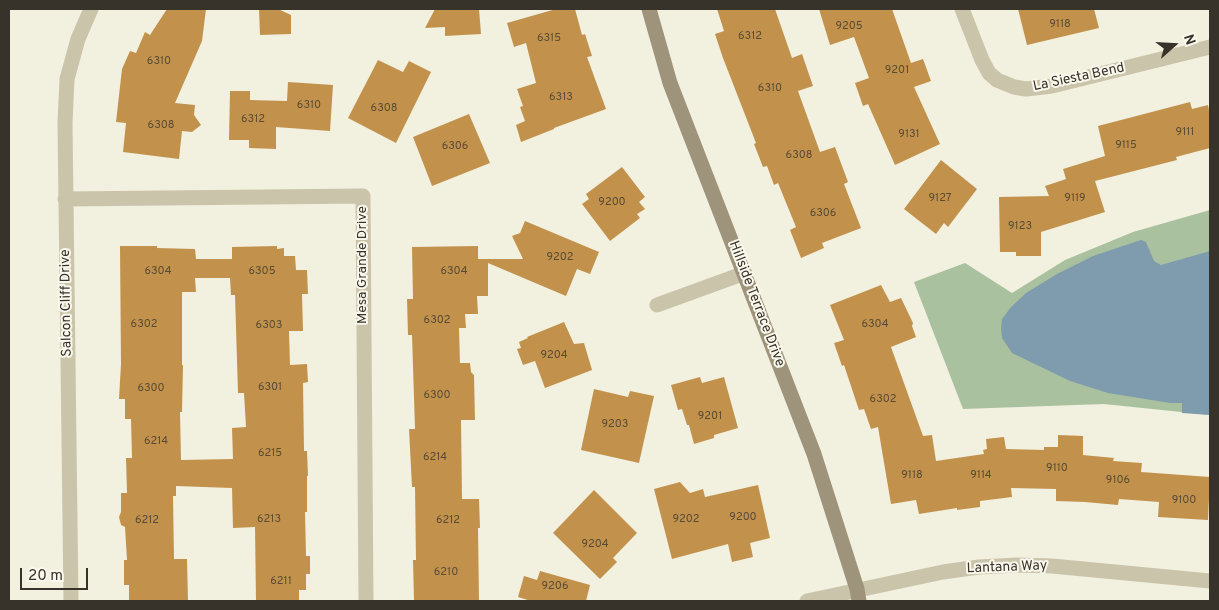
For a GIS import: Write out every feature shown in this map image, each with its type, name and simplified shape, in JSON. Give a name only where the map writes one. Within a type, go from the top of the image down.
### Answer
[{"type":"street","name":"Salcon Cliff Drive","points":[[71,601],[65,123],[67,78],[78,39],[91,9]]},
{"type":"street","name":"Hillside Terrace Drive","points":[[648,9],[670,83],[814,454],[858,595]]},
{"type":"street","name":"La Siesta Bend","points":[[962,9],[989,73],[997,80],[1014,87],[1026,89],[1052,86],[1210,47]]},
{"type":"street","name":"Mesa Grande Drive","points":[[65,199],[363,196],[366,601]]},
{"type":"street","points":[[657,305],[744,273]]},
{"type":"street","name":"Lantana Way","points":[[807,601],[858,595],[943,572],[979,567],[1017,565],[1060,567],[1210,581]]},
{"type":"green space","points":[[1210,210],[1210,415],[1104,404],[963,409],[914,282],[965,263],[1012,293],[1065,260],[1133,232]]},
{"type":"water","points":[[1141,240],[1146,242],[1154,261],[1161,265],[1210,251],[1210,415],[1182,413],[1182,403],[1170,403],[1108,393],[1070,381],[1012,353],[1002,338],[1002,319],[1011,307],[1026,293],[1057,274],[1093,256]]},
{"type":"building","points":[[167,9],[206,9],[202,41],[175,103],[195,105],[194,115],[201,125],[192,132],[182,131],[179,159],[123,152],[126,123],[116,122],[122,69],[130,51],[136,53],[145,32],[150,35]]},
{"type":"building","points":[[259,9],[278,9],[291,15],[291,34],[260,35]]},
{"type":"building","points":[[435,9],[479,9],[481,34],[445,36],[445,27],[425,28]]},
{"type":"building","points":[[556,9],[575,9],[582,35],[585,34],[592,56],[587,57],[606,109],[521,142],[516,125],[525,121],[520,107],[523,106],[517,89],[536,83],[526,43],[514,47],[507,23]]},
{"type":"building","points":[[717,9],[775,9],[792,58],[802,54],[813,86],[798,91],[820,152],[835,147],[848,182],[844,184],[861,228],[822,243],[824,248],[801,258],[790,230],[796,227],[778,183],[774,185],[767,166],[763,167],[754,144],[756,143],[723,58],[715,34],[724,31]]},
{"type":"building","points":[[819,9],[892,9],[911,63],[923,59],[931,81],[914,87],[940,144],[895,165],[868,104],[863,106],[855,83],[869,78],[854,37],[830,45]]},
{"type":"building","points":[[1018,9],[1094,9],[1099,28],[1027,45]]},
{"type":"building","points":[[378,60],[403,72],[409,61],[431,72],[396,143],[348,118]]},
{"type":"building","points":[[288,82],[333,85],[330,131],[276,127],[276,149],[249,148],[249,140],[229,140],[230,91],[250,91],[250,100],[287,101]]},
{"type":"building","points":[[1190,102],[1192,109],[1208,105],[1210,115],[1210,148],[1176,157],[1177,160],[1095,181],[1105,212],[1041,232],[1041,256],[1016,256],[1016,252],[1000,252],[999,197],[1049,196],[1045,186],[1066,179],[1063,169],[1105,156],[1098,126]]},
{"type":"building","points":[[469,114],[490,163],[432,186],[413,137]]},
{"type":"building","points":[[941,160],[977,189],[948,227],[944,223],[936,234],[904,209]]},
{"type":"building","points":[[622,167],[645,197],[639,202],[645,209],[637,214],[640,218],[610,241],[582,204],[589,199],[586,194]]},
{"type":"building","points":[[525,221],[599,252],[590,274],[577,269],[566,296],[488,263],[488,296],[477,296],[478,314],[465,314],[466,328],[459,328],[460,363],[470,363],[471,372],[474,375],[475,420],[461,420],[462,499],[479,499],[479,601],[414,601],[413,560],[416,560],[415,487],[412,487],[409,429],[415,429],[412,335],[408,335],[407,299],[413,299],[412,247],[478,246],[478,259],[523,259],[512,236],[520,233]]},
{"type":"building","points":[[120,246],[195,249],[196,259],[232,259],[232,247],[277,246],[277,249],[284,248],[284,256],[295,256],[296,270],[307,270],[308,294],[302,294],[303,331],[289,331],[290,365],[307,364],[308,382],[303,383],[304,451],[307,451],[308,476],[307,512],[305,512],[306,556],[310,556],[310,574],[306,574],[306,590],[299,590],[299,601],[256,601],[255,527],[233,528],[232,488],[176,486],[176,496],[173,496],[174,559],[187,559],[188,601],[129,601],[129,585],[124,585],[124,560],[127,560],[125,527],[121,525],[119,517],[121,512],[121,493],[127,493],[126,458],[132,458],[131,419],[125,419],[125,399],[119,399],[121,364]],"holes":[[[195,278],[230,278],[231,295],[235,295],[238,393],[244,393],[246,427],[232,428],[233,459],[181,460],[182,292],[196,292]]]},
{"type":"building","points":[[881,285],[890,302],[901,298],[913,323],[912,326],[916,337],[891,347],[923,436],[932,435],[936,461],[984,454],[983,450],[987,449],[986,439],[1004,437],[1006,449],[1044,450],[1044,447],[1058,447],[1058,435],[1083,436],[1083,455],[1114,458],[1113,461],[1142,463],[1141,472],[1210,477],[1208,520],[1158,517],[1159,502],[1119,499],[1118,505],[1056,501],[1056,489],[1011,488],[1012,497],[980,501],[980,507],[957,510],[957,508],[919,514],[916,500],[891,504],[878,427],[871,429],[864,409],[859,410],[844,365],[842,366],[834,343],[844,340],[830,305]]},
{"type":"building","points":[[564,322],[574,344],[584,343],[592,370],[545,388],[535,361],[523,365],[517,349],[521,348],[519,342]]},
{"type":"building","points":[[700,377],[702,383],[724,377],[738,428],[714,435],[714,438],[694,444],[682,409],[678,410],[671,385]]},
{"type":"building","points":[[594,389],[628,397],[630,391],[654,396],[639,463],[581,450]]},
{"type":"building","points":[[680,482],[690,493],[703,489],[705,497],[758,485],[770,538],[750,543],[753,557],[732,562],[728,544],[672,559],[654,489]]},
{"type":"building","points":[[594,490],[637,533],[613,558],[617,562],[600,579],[553,533]]},
{"type":"building","points":[[540,571],[590,585],[586,601],[531,601],[518,597],[524,576],[537,580]]}]
